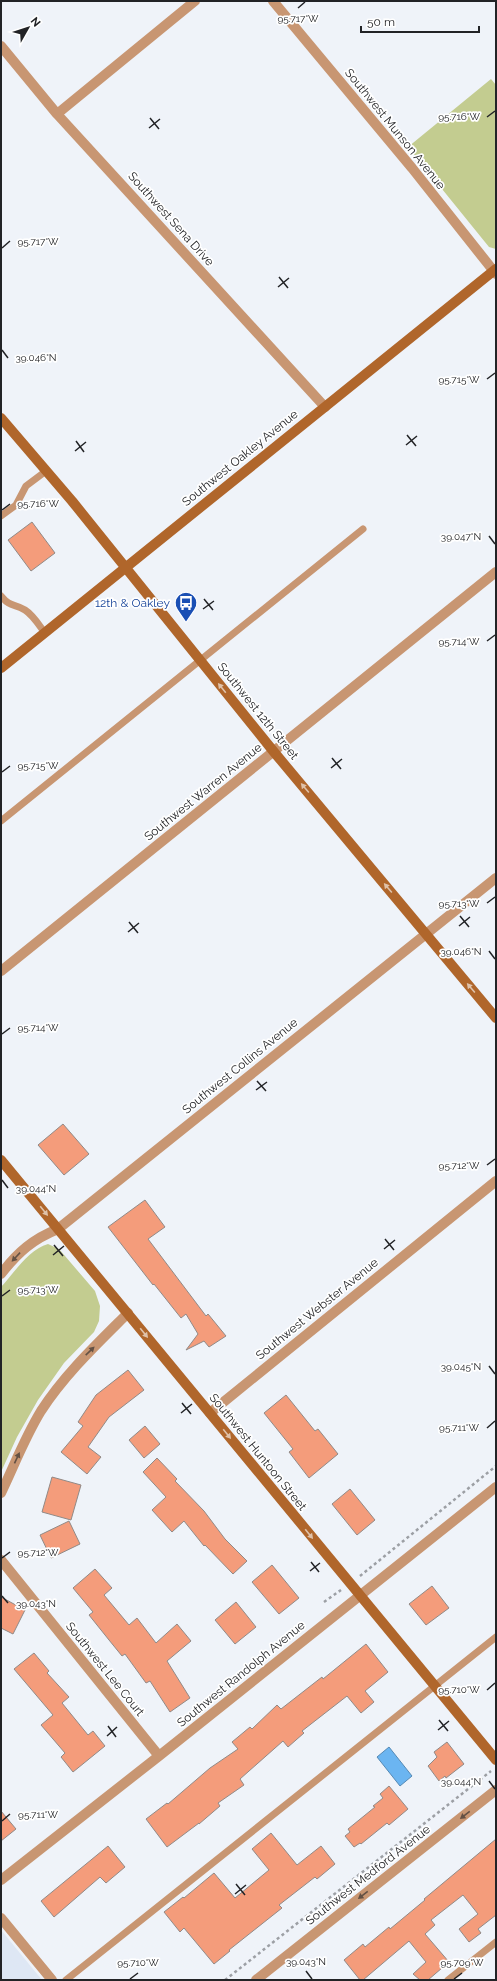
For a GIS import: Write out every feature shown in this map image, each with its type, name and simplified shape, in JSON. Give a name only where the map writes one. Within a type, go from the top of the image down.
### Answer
[{"type":"main road","name":"Southwest Oakley Avenue","points":[[1,668],[495,271]]},
{"type":"main road","name":"Southwest 12th Street","points":[[1,418],[126,567],[274,752],[496,1018]]},
{"type":"main road","name":"Southwest Huntoon Street","points":[[1,1160],[496,1760]]},
{"type":"street","points":[[57,114],[195,1]]},
{"type":"street","name":"Southwest Munson Avenue","points":[[273,1],[412,168],[495,271]]},
{"type":"street","name":"Southwest Sena Drive","points":[[2,50],[57,114],[325,407]]},
{"type":"street","name":"Southwest Warren Avenue","points":[[1,971],[496,572]]},
{"type":"street","name":"Southwest Collins Avenue","points":[[1,1274],[29,1244],[39,1236],[58,1229],[496,878]]},
{"type":"street","name":"Southwest Webster Avenue","points":[[210,1413],[496,1181]]},
{"type":"street","points":[[1,1493],[32,1427],[62,1381],[128,1313]]},
{"type":"street","name":"Southwest Randolph Avenue","points":[[1,1880],[160,1756],[496,1487]]},
{"type":"street","name":"Southwest Lee Court","points":[[1,1560],[160,1756]]},
{"type":"street","name":"Southwest Medford Avenue","points":[[256,1980],[496,1790]]},
{"type":"street","points":[[1,1918],[52,1980]]},
{"type":"lane","points":[[1,516],[16,505],[26,486],[46,471]]},
{"type":"lane","points":[[1,820],[363,529]]},
{"type":"lane","points":[[1,596],[10,606],[24,609],[30,613],[45,633]]},
{"type":"lane","points":[[66,1980],[496,1637]]},
{"type":"lane","points":[[448,1980],[496,1942]]},
{"type":"path","points":[[324,1602],[350,1584],[496,1466]]},
{"type":"path","points":[[225,1980],[482,1777],[496,1768]]},
{"type":"shaded area","points":[[1,1930],[42,1980],[1,1980]]},
{"type":"green space","points":[[491,79],[496,85],[496,249],[489,247],[408,147]]},
{"type":"green space","points":[[48,1244],[59,1249],[95,1291],[100,1306],[99,1321],[94,1332],[64,1363],[38,1400],[17,1437],[1,1472],[1,1287],[28,1256],[34,1251]]},
{"type":"water","points":[[389,1747],[412,1776],[400,1786],[377,1757]]},
{"type":"building","points":[[32,522],[55,553],[31,571],[8,540]]},
{"type":"building","points":[[63,1124],[89,1154],[64,1175],[38,1145]]},
{"type":"building","points":[[145,1200],[165,1227],[148,1239],[206,1316],[208,1314],[226,1336],[209,1347],[204,1341],[186,1350],[198,1334],[186,1314],[181,1318],[108,1227]]},
{"type":"building","points":[[128,1370],[144,1390],[109,1417],[88,1447],[101,1457],[87,1474],[61,1452],[83,1426],[78,1422],[96,1395]]},
{"type":"building","points":[[286,1395],[315,1431],[318,1429],[338,1454],[309,1478],[289,1452],[293,1449],[264,1413]]},
{"type":"building","points":[[145,1426],[160,1444],[144,1458],[129,1440]]},
{"type":"building","points":[[157,1458],[177,1479],[175,1481],[204,1511],[225,1539],[247,1561],[233,1574],[205,1545],[204,1546],[184,1521],[172,1532],[152,1510],[166,1497],[143,1472]]},
{"type":"building","points":[[52,1477],[81,1485],[71,1520],[42,1512]]},
{"type":"building","points":[[350,1489],[375,1520],[357,1535],[332,1504]]},
{"type":"building","points":[[69,1521],[80,1544],[51,1558],[40,1535]]},
{"type":"building","points":[[272,1565],[299,1598],[279,1614],[252,1582]]},
{"type":"building","points":[[95,1569],[112,1588],[104,1595],[129,1625],[137,1618],[156,1643],[177,1624],[191,1641],[167,1661],[190,1698],[170,1712],[150,1681],[146,1683],[125,1654],[122,1656],[89,1615],[93,1612],[73,1588]]},
{"type":"building","points":[[432,1586],[449,1608],[426,1625],[409,1604]]},
{"type":"building","points":[[1,1597],[25,1610],[13,1634],[1,1628]]},
{"type":"building","points":[[236,1602],[256,1627],[235,1644],[215,1620]]},
{"type":"building","points":[[366,1644],[388,1672],[365,1691],[374,1702],[361,1713],[347,1696],[302,1731],[304,1733],[288,1747],[283,1741],[240,1779],[244,1785],[218,1803],[220,1806],[199,1824],[167,1847],[146,1819],[167,1803],[168,1804],[210,1768],[238,1749],[232,1742],[250,1727],[252,1729],[277,1705],[281,1709],[322,1677],[323,1679]]},
{"type":"building","points":[[34,1653],[49,1671],[47,1673],[69,1697],[62,1703],[88,1735],[93,1731],[105,1746],[73,1772],[61,1757],[65,1753],[41,1725],[53,1715],[14,1669]]},
{"type":"building","points":[[447,1742],[464,1764],[446,1778],[445,1776],[439,1781],[428,1766],[437,1757],[434,1752]]},
{"type":"building","points":[[389,1786],[408,1809],[389,1825],[387,1823],[361,1844],[360,1843],[354,1847],[345,1836],[350,1832],[348,1829],[375,1807],[373,1806],[383,1798],[380,1794]]},
{"type":"building","points":[[1,1811],[16,1829],[1,1841]]},
{"type":"building","points":[[271,1833],[297,1865],[321,1846],[335,1864],[317,1879],[315,1877],[279,1905],[282,1908],[229,1950],[230,1951],[214,1964],[184,1928],[180,1932],[164,1912],[183,1897],[184,1898],[214,1873],[235,1898],[269,1870],[252,1849]]},
{"type":"building","points":[[496,1839],[496,1915],[478,1929],[481,1933],[469,1942],[459,1929],[478,1914],[463,1895],[431,1920],[435,1925],[425,1934],[449,1962],[428,1980],[420,1980],[413,1974],[426,1962],[409,1941],[363,1980],[360,1980],[344,1960],[363,1944],[365,1947],[389,1927],[390,1929]]},
{"type":"building","points":[[108,1846],[125,1867],[106,1883],[100,1877],[54,1917],[41,1901]]},
{"type":"place","name":"12th & Oakley","points":[[186,622]]}]
